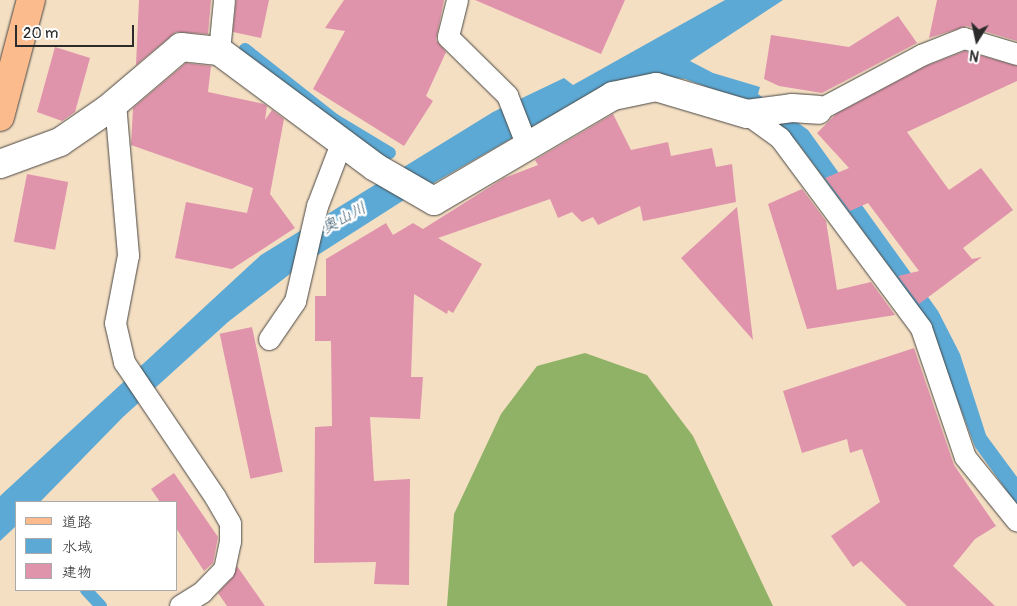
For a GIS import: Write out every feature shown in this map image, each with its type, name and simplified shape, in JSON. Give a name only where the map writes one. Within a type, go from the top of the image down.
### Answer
[{"type":"main road","points":[[0,117],[31,0]]},
{"type":"street","points":[[0,164],[60,142],[115,103],[181,48],[218,51],[342,143],[434,201],[613,96],[656,87],[747,114],[792,108],[818,110]]},
{"type":"lane","points":[[218,51],[224,0]]},
{"type":"lane","points":[[457,0],[448,37],[507,95],[527,146]]},
{"type":"lane","points":[[818,110],[921,54],[964,38],[1017,54]]},
{"type":"lane","points":[[115,103],[128,255],[115,323],[124,362],[215,497],[230,523],[230,542],[224,569],[202,592],[180,606]]},
{"type":"lane","points":[[747,114],[780,138],[921,328],[965,456],[1017,522]]},
{"type":"lane","points":[[269,339],[295,301],[317,206],[342,143]]},
{"type":"green space","points":[[585,353],[647,375],[693,436],[773,606],[447,606],[454,514],[501,414],[537,366]]},
{"type":"water","name":"奥山川","points":[[725,0],[783,0],[690,61],[713,73],[760,87],[758,94],[808,130],[938,311],[960,354],[986,435],[1017,477],[1017,505],[975,447],[931,330],[896,276],[797,142],[745,101],[685,79],[654,75],[626,79],[577,101],[404,200],[299,267],[228,322],[123,417],[41,501],[15,501],[15,527],[0,541],[0,496],[261,255],[493,112],[564,78],[573,85]]},
{"type":"building","points":[[139,0],[211,0],[208,34],[176,32],[136,65]]},
{"type":"building","points":[[236,0],[269,0],[261,38],[233,32]]},
{"type":"building","points":[[344,0],[444,0],[436,40],[446,52],[426,96],[433,101],[404,146],[313,89],[345,31],[325,28]]},
{"type":"building","points":[[475,0],[625,0],[601,54]]},
{"type":"building","points":[[937,0],[1017,0],[1017,41],[967,26],[929,38]]},
{"type":"building","points":[[898,16],[917,43],[822,93],[779,86],[764,79],[771,35],[849,47]]},
{"type":"building","points":[[55,47],[90,58],[75,112],[62,121],[37,112]]},
{"type":"building","points":[[965,51],[1017,66],[1017,81],[907,132],[949,190],[981,168],[1013,210],[963,248],[972,259],[982,257],[919,304],[898,276],[919,271],[868,203],[850,211],[825,178],[849,168],[817,133],[836,114],[926,66]]},
{"type":"building","points":[[186,63],[211,66],[208,92],[264,104],[267,106],[265,120],[272,110],[284,119],[270,194],[295,228],[232,269],[175,258],[186,202],[247,213],[253,188],[131,145],[133,108]]},
{"type":"building","points":[[613,114],[631,150],[668,142],[671,156],[712,148],[716,167],[732,164],[736,202],[643,221],[640,206],[598,225],[593,217],[582,222],[572,212],[558,218],[550,199],[438,238],[482,264],[453,313],[448,310],[447,314],[414,294],[411,377],[423,377],[420,419],[370,417],[374,481],[410,479],[409,585],[374,584],[376,562],[314,563],[315,427],[332,426],[331,341],[315,341],[315,296],[326,296],[326,259],[386,223],[393,235],[413,223],[423,229],[504,178],[538,165],[535,160]]},
{"type":"building","points":[[27,174],[68,182],[55,250],[14,242]]},
{"type":"building","points":[[802,189],[826,221],[837,290],[871,282],[895,315],[807,329],[768,204]]},
{"type":"building","points":[[737,207],[753,340],[681,258]]},
{"type":"building","points":[[252,327],[283,472],[250,479],[220,334]]},
{"type":"building","points":[[914,348],[954,465],[996,526],[975,539],[953,566],[995,606],[907,606],[861,561],[853,567],[831,536],[880,502],[862,449],[850,453],[847,439],[802,453],[783,391]]},
{"type":"building","points":[[174,473],[218,537],[213,563],[204,571],[178,531],[178,501],[159,501],[151,489]]},
{"type":"building","points":[[237,566],[265,606],[227,606],[218,593],[233,577]]},
{"type":"waterway","points":[[245,49],[335,120],[390,153]]},
{"type":"waterway","points":[[87,591],[101,606]]}]
